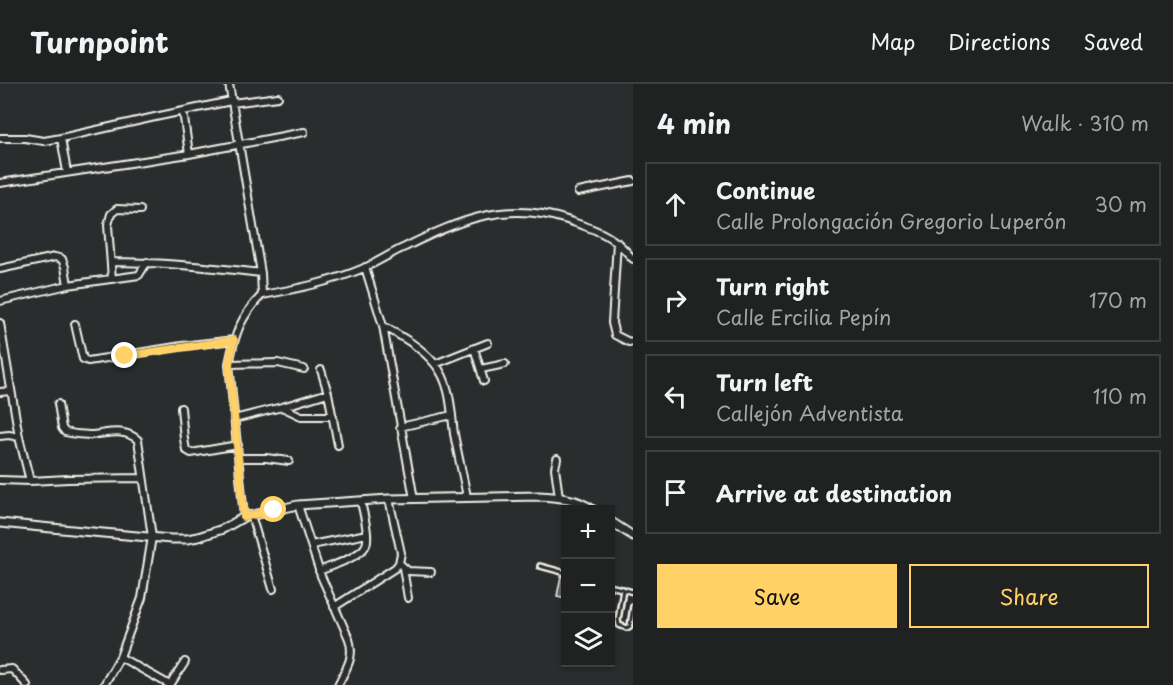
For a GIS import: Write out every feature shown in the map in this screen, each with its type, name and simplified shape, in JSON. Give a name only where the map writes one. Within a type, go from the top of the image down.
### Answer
[{"type":"street","points":[[229,84],[261,273],[262,295]]},
{"type":"street","points":[[0,138],[44,141],[183,111],[278,97]]},
{"type":"street","points":[[183,111],[189,154]]},
{"type":"street","points":[[0,183],[189,154],[304,132]]},
{"type":"street","points":[[61,138],[67,172]]},
{"type":"street","points":[[578,192],[633,182]]},
{"type":"street","points":[[112,279],[108,225],[111,214],[117,210],[140,210]]},
{"type":"street","points":[[273,589],[248,516],[234,419],[229,364],[241,321],[249,307],[262,295],[329,281],[365,267],[405,246],[464,221],[491,213],[549,214],[593,228],[617,242],[633,259]]},
{"type":"street","points":[[617,242],[612,323],[615,334],[629,342],[633,341]]},
{"type":"street","points":[[0,269],[55,257],[62,259],[68,285]]},
{"type":"street","points":[[111,262],[202,266],[261,273]]},
{"type":"street","points":[[0,301],[68,285],[139,275],[147,262]]},
{"type":"street","points":[[365,267],[383,326],[414,499]]},
{"type":"street","points":[[0,323],[2,346],[19,437],[30,481]]},
{"type":"street","points":[[75,324],[83,359],[88,362],[182,346],[234,340]]},
{"type":"street","points":[[383,326],[409,340],[435,364],[443,379],[451,400],[454,435],[467,497]]},
{"type":"street","points":[[435,364],[488,343]]},
{"type":"street","points":[[474,348],[484,381]]},
{"type":"street","points":[[229,364],[278,363],[304,369]]},
{"type":"street","points":[[481,369],[505,364]]},
{"type":"street","points":[[321,370],[338,445]]},
{"type":"street","points":[[0,392],[11,391]]},
{"type":"street","points":[[234,419],[328,393]]},
{"type":"street","points":[[58,404],[62,428],[65,432],[88,435],[120,432],[134,436],[138,440],[152,537],[142,598],[120,657],[104,685]]},
{"type":"street","points":[[282,407],[301,416],[333,417]]},
{"type":"street","points":[[181,408],[186,450],[191,453],[238,445]]},
{"type":"street","points":[[400,427],[452,415]]},
{"type":"street","points":[[0,436],[19,437]]},
{"type":"street","points":[[239,458],[289,461]]},
{"type":"street","points":[[557,459],[555,468],[559,497]]},
{"type":"street","points":[[0,480],[143,478]]},
{"type":"street","points":[[0,523],[171,539],[198,537],[223,529],[248,516],[297,505],[538,496],[559,497],[584,505]]},
{"type":"street","points":[[389,500],[408,598]]},
{"type":"street","points":[[319,571],[357,555],[364,549],[367,544],[367,534],[361,502]]},
{"type":"street","points":[[297,505],[319,571],[352,648],[351,658],[338,685]]},
{"type":"street","points":[[615,524],[633,536]]},
{"type":"street","points":[[311,545],[367,534]]},
{"type":"street","points":[[334,607],[395,568],[401,566],[413,572],[431,572]]},
{"type":"street","points":[[120,657],[170,685],[185,662]]},
{"type":"street","points":[[0,670],[12,669],[27,685]]},
{"type":"lane","points":[[540,566],[561,572]]},
{"type":"lane","points":[[615,587],[633,592]]},
{"type":"lane","points":[[622,589],[619,625],[627,628],[630,626],[633,606]]},
{"type":"building","points":[[561,576],[561,597],[557,596]]},
{"type":"route","points":[[125,356],[234,340],[229,364],[244,517],[274,510]]}]
